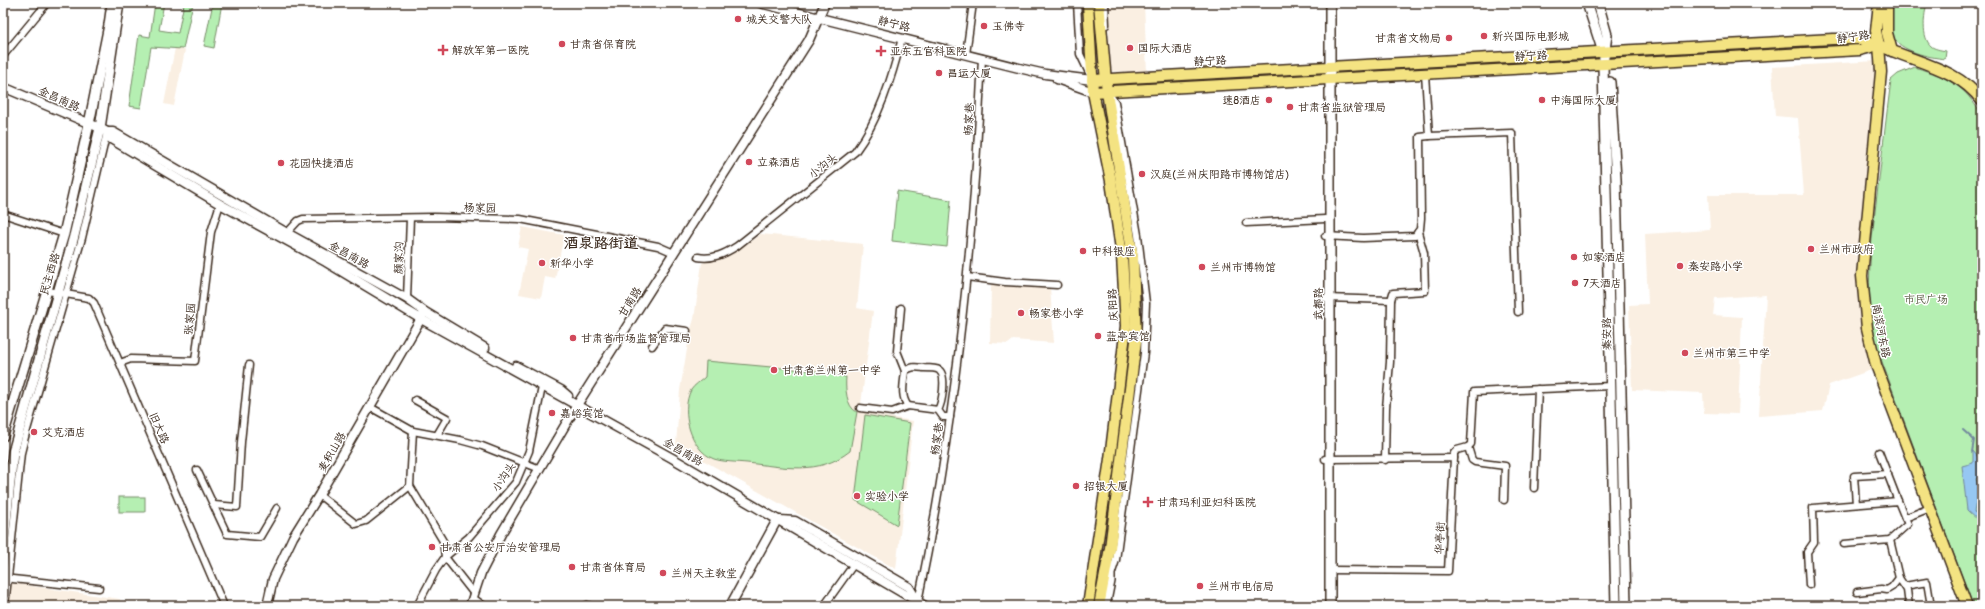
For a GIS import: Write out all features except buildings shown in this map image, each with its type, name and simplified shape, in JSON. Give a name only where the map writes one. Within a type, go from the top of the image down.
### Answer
[{"type":"main road","name":"民主西路","points":[[3,434],[48,291],[64,234],[89,124],[112,3]]},
{"type":"main road","name":"民主西路","points":[[3,551],[17,435],[62,294],[74,236],[103,130],[119,3]]},
{"type":"main road","name":"庆阳路","points":[[1087,606],[1110,459],[1126,326],[1122,256],[1111,181],[1093,92],[1088,3]]},
{"type":"main road","name":"庆阳路","points":[[1099,606],[1110,548],[1136,341],[1133,258],[1105,78],[1100,3]]},
{"type":"main road","name":"武都路","points":[[1324,3],[1327,67],[1327,459],[1324,606]]},
{"type":"main road","name":"武都路","points":[[1327,67],[1330,3]]},
{"type":"main road","points":[[1587,3],[1603,52]]},
{"type":"main road","points":[[1598,3],[1607,35],[1603,52]]},
{"type":"main road","name":"南滨河东路","points":[[1878,3],[1876,31],[1880,45],[1881,72],[1864,244],[1862,276],[1864,313],[1876,365],[1967,606]]},
{"type":"main road","points":[[1887,3],[1887,33],[1892,51]]},
{"type":"main road","name":"静宁路","points":[[1092,80],[1105,78],[1833,39],[1861,39],[1880,45]]},
{"type":"main road","name":"静宁路","points":[[1093,92],[1853,50],[1880,45]]},
{"type":"main road","points":[[1880,45],[1892,51],[1923,61],[1952,75],[1968,85],[1982,101]]},
{"type":"main road","name":"秦安路","points":[[1603,52],[1616,606]]},
{"type":"main road","name":"秦安路","points":[[1603,64],[1609,72],[1616,179],[1626,606]]},
{"type":"main road","name":"武都路","points":[[1327,80],[1325,219],[1327,236]]},
{"type":"main road","name":"武都路","points":[[1327,459],[1330,606]]},
{"type":"main road","points":[[1105,606],[1110,581],[1110,548]]},
{"type":"street","points":[[3,56],[47,3]]},
{"type":"street","name":"静宁路","points":[[760,3],[1045,74],[1093,92]]},
{"type":"street","points":[[817,3],[819,17]]},
{"type":"street","name":"甘南路","points":[[472,599],[481,573],[501,534],[577,405],[809,40],[825,3]]},
{"type":"street","points":[[966,54],[973,3]]},
{"type":"street","points":[[1077,3],[1080,54],[1092,80]]},
{"type":"street","points":[[1105,3],[1107,57],[1105,78]]},
{"type":"street","name":"小沟头","points":[[698,257],[705,259],[737,246],[855,152],[864,140],[888,83],[902,38]]},
{"type":"street","name":"畅家巷","points":[[921,604],[950,418],[967,277],[977,157],[982,58]]},
{"type":"street","name":"静宁路","points":[[1045,74],[1092,80]]},
{"type":"street","points":[[1425,74],[1429,136]]},
{"type":"street","name":"金昌南路","points":[[3,87],[103,130],[114,132],[287,233],[407,299],[423,315],[542,387],[672,458],[921,604]]},
{"type":"street","points":[[1107,92],[1115,102],[1138,236],[1146,303],[1144,352],[1129,468],[1116,560],[1110,581]]},
{"type":"street","name":"金昌南路","points":[[103,130],[111,139],[220,204],[560,390],[577,405]]},
{"type":"street","points":[[1327,236],[1364,238],[1415,236],[1420,229],[1421,218],[1420,137],[1512,133],[1518,312]]},
{"type":"street","name":"张家园","points":[[120,363],[131,359],[195,362],[211,232],[220,204]]},
{"type":"street","points":[[3,214],[64,234]]},
{"type":"street","name":"杨家园","points":[[287,233],[298,221],[303,219],[410,218],[520,220],[658,246],[674,253]]},
{"type":"street","name":"颜家沟","points":[[407,299],[410,218]]},
{"type":"street","points":[[1246,223],[1325,219]]},
{"type":"street","points":[[1385,460],[1386,408],[1390,362],[1391,300],[1393,293],[1425,292],[1424,253],[1418,232]]},
{"type":"street","points":[[967,277],[1005,282],[1057,285]]},
{"type":"street","name":"旧大路","points":[[48,291],[89,298],[94,303],[224,606]]},
{"type":"street","name":"民主西路","points":[[5,606],[6,579],[22,453],[62,294]]},
{"type":"street","points":[[1327,298],[1391,300]]},
{"type":"street","points":[[901,308],[897,351],[905,371],[902,395],[908,406]]},
{"type":"street","name":"麦积山路","points":[[267,606],[273,579],[293,537],[319,495],[423,315]]},
{"type":"street","points":[[652,346],[665,328],[687,331]]},
{"type":"street","points":[[214,505],[237,507],[241,442],[249,365]]},
{"type":"street","points":[[905,371],[912,367],[938,370],[942,374],[944,380],[941,405],[938,410]]},
{"type":"street","points":[[1504,500],[1505,466],[1475,462],[1472,460],[1468,447],[1470,444],[1474,392],[1611,386]]},
{"type":"street","name":"小沟头","points":[[417,606],[436,570],[445,557],[469,536],[516,482],[526,462],[542,387]]},
{"type":"street","points":[[1534,488],[1538,389]]},
{"type":"street","points":[[415,400],[447,418],[437,435]]},
{"type":"street","points":[[860,408],[892,412],[908,406],[938,410],[943,417],[950,418]]},
{"type":"street","points":[[370,407],[413,431],[482,446],[540,468]]},
{"type":"street","points":[[413,431],[410,486],[444,541],[445,557],[472,599],[484,606]]},
{"type":"street","points":[[1327,459],[1385,460],[1454,458],[1454,453],[1468,447]]},
{"type":"street","points":[[1844,544],[1890,540],[1908,524],[1879,452]]},
{"type":"street","name":"华亭街","points":[[1330,570],[1448,571],[1454,458]]},
{"type":"street","points":[[197,470],[227,534],[260,537],[277,508]]},
{"type":"street","points":[[1856,504],[1854,476],[1888,474]]},
{"type":"street","points":[[319,495],[356,524],[366,521],[410,486]]},
{"type":"street","points":[[1809,585],[1807,552],[1814,542],[1813,508],[1898,501]]},
{"type":"street","points":[[1905,518],[1930,508]]},
{"type":"street","points":[[730,606],[777,520]]},
{"type":"street","name":"金昌南路","points":[[777,520],[795,521],[810,529],[909,587],[921,604]]},
{"type":"street","points":[[1890,540],[1898,578],[1905,586],[1910,606]]},
{"type":"street","points":[[824,606],[854,564]]},
{"type":"street","points":[[1857,592],[1881,589],[1886,590],[1892,587],[1898,578]]},
{"type":"street","points":[[6,579],[99,588]]},
{"type":"street","points":[[1905,586],[1927,582],[1931,606]]},
{"type":"shaded area","points":[[1108,3],[1144,3],[1147,73],[1110,71]]},
{"type":"shaded area","points":[[175,48],[185,50],[174,106],[164,104]]},
{"type":"shaded area","points":[[1877,61],[1861,304],[1874,369],[1829,385],[1823,411],[1759,416],[1766,295],[1715,298],[1713,315],[1742,317],[1738,414],[1704,413],[1703,393],[1632,390],[1629,305],[1648,304],[1645,234],[1710,230],[1708,195],[1804,195],[1798,118],[1775,116],[1772,67]]},
{"type":"shaded area","name":"新华小学","points":[[522,227],[564,235],[555,279],[545,277],[541,298],[519,294],[528,249],[518,247]]},
{"type":"shaded area","name":"甘肃省兰州第一中学","points":[[761,234],[863,244],[857,308],[873,311],[860,412],[913,421],[896,569],[676,445],[680,390],[690,332],[694,319],[702,263],[731,254]]},
{"type":"shaded area","name":"畅家巷小学","points":[[991,284],[1050,287],[1054,343],[1013,340],[1008,344],[990,343]]},
{"type":"shaded area","points":[[5,582],[120,599],[119,606],[3,606]]},
{"type":"green space","points":[[155,3],[164,3],[159,30],[178,33],[184,3],[193,3],[183,49],[151,47],[141,108],[129,106],[139,35],[150,37]]},
{"type":"green space","points":[[213,3],[222,3],[214,48],[204,46]]},
{"type":"green space","points":[[1890,3],[1927,3],[1924,20],[1926,37],[1932,47],[1946,51],[1945,59],[1916,53],[1901,46],[1896,41],[1892,35],[1890,27]]},
{"type":"green space","name":"市民广场","points":[[1915,67],[1947,79],[1962,89],[1982,116],[1982,606],[1973,606],[1878,351],[1873,332],[1870,293],[1871,253],[1891,80],[1898,74]]},
{"type":"green space","points":[[897,191],[951,200],[947,247],[892,241]]},
{"type":"green space","points":[[706,361],[815,371],[846,377],[848,401],[850,406],[857,412],[850,451],[838,459],[826,464],[801,468],[722,461],[714,459],[706,454],[693,439],[687,419],[687,408],[691,390],[705,377]]},
{"type":"green space","points":[[865,415],[910,423],[897,525],[855,500]]},
{"type":"green space","points":[[119,497],[145,497],[145,512],[119,512]]},
{"type":"water","points":[[1973,451],[1982,462],[1982,471],[1976,479],[1981,496],[1976,501],[1974,512],[1982,518],[1982,527],[1980,522],[1967,510],[1962,466],[1973,463]]},
{"type":"waterway","points":[[1963,430],[1974,440],[1972,452]]},
{"type":"place","name":"城关交警大队","points":[[738,19]]},
{"type":"place","name":"玉佛寺","points":[[984,26]]},
{"type":"place","name":"新兴国际电影城","points":[[1484,36]]},
{"type":"place","name":"甘肃省文物局","points":[[1449,38]]},
{"type":"place","name":"甘肃省保育院","points":[[562,44]]},
{"type":"place","name":"国际大酒店","points":[[1130,48]]},
{"type":"place","name":"解放军第一医院","points":[[443,50]]},
{"type":"place","name":"亚东五官科医院","points":[[881,51]]},
{"type":"place","name":"昌运大厦","points":[[939,73]]},
{"type":"place","name":"速8酒店","points":[[1269,100]]},
{"type":"place","name":"中海国际大厦","points":[[1542,100]]},
{"type":"place","name":"甘肃省监狱管理局","points":[[1290,107]]},
{"type":"place","name":"立森酒店","points":[[749,162]]},
{"type":"place","name":"花园快捷酒店","points":[[281,163]]},
{"type":"place","name":"汉庭(兰州庆阳路市博物馆店)","points":[[1142,174]]},
{"type":"place","name":"兰州市政府","points":[[1811,249]]},
{"type":"place","name":"中科银座","points":[[1083,251]]},
{"type":"place","name":"如家酒店","points":[[1574,257]]},
{"type":"place","name":"新华小学","points":[[542,263]]},
{"type":"place","name":"秦安路小学","points":[[1680,266]]},
{"type":"place","name":"兰州市博物馆","points":[[1202,267]]},
{"type":"place","name":"7天酒店","points":[[1575,283]]},
{"type":"place","name":"畅家巷小学","points":[[1021,313]]},
{"type":"place","name":"蓝亭宾馆","points":[[1098,336]]},
{"type":"place","name":"甘肃省市场监督管理局","points":[[573,338]]},
{"type":"place","name":"兰州市第三中学","points":[[1685,353]]},
{"type":"place","name":"甘肃省兰州第一中学","points":[[774,370]]},
{"type":"place","name":"嘉峪宾馆","points":[[552,413]]},
{"type":"place","name":"艾克酒店","points":[[34,432]]},
{"type":"place","name":"招银大厦","points":[[1076,486]]},
{"type":"place","name":"实验小学","points":[[857,496]]},
{"type":"place","name":"甘肃玛利亚妇科医院","points":[[1148,502]]},
{"type":"place","name":"甘肃省公安厅治安管理局","points":[[432,547]]},
{"type":"place","name":"甘肃省体育局","points":[[572,567]]},
{"type":"place","name":"兰州天主教堂","points":[[663,573]]},
{"type":"place","name":"兰州市电信局","points":[[1200,586]]},
{"type":"district","name":"酒泉路街道","points":[[601,243]]}]
